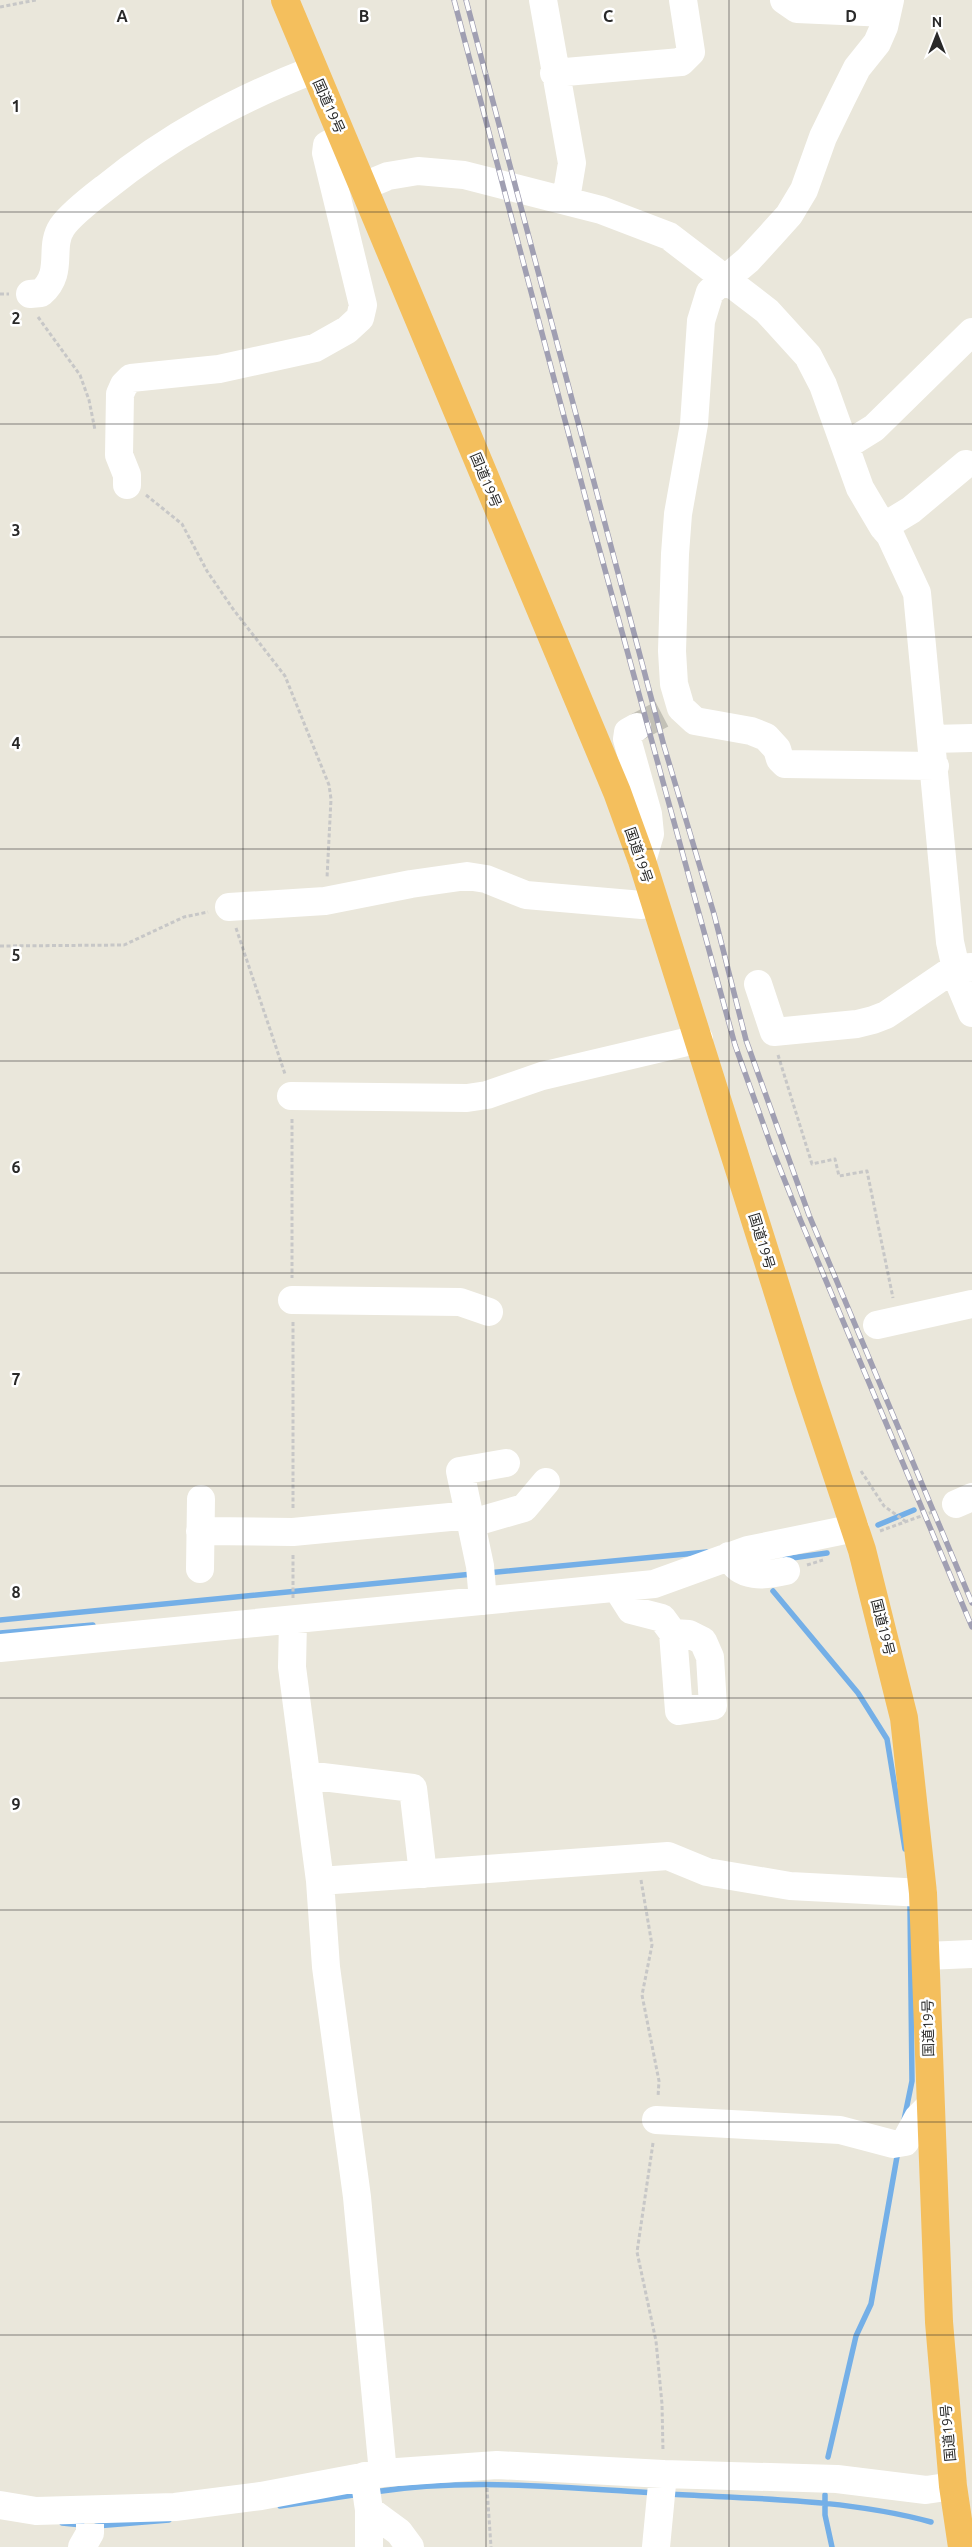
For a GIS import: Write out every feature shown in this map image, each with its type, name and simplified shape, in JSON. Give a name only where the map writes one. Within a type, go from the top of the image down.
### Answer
[{"type":"highway","name":"国道19号","points":[[286,0],[313,70],[364,186],[617,792],[642,861],[807,1385],[865,1530],[882,1621],[904,1718],[923,1893],[940,2322],[952,2486],[965,2517],[962,2547]]},
{"type":"street","points":[[543,0],[554,73],[572,163],[566,199]]},
{"type":"street","points":[[554,73],[681,62],[691,52],[684,0]]},
{"type":"street","points":[[784,0],[796,9],[888,7],[884,27],[877,43],[857,68],[823,137],[804,190],[789,215],[748,260],[710,292],[701,321],[694,424],[678,514],[672,651],[674,684],[681,708],[695,720],[766,737],[777,748],[780,760],[784,764],[934,766]]},
{"type":"street","points":[[30,294],[41,293],[54,277],[58,239],[62,227],[91,199],[136,162],[180,132],[220,111],[267,88],[313,70]]},
{"type":"street","points":[[127,485],[127,475],[119,455],[120,394],[131,378],[219,369],[315,348],[347,330],[360,318],[363,305],[326,153],[327,145],[342,137]]},
{"type":"street","points":[[364,186],[388,176],[418,171],[436,171],[464,175],[566,199],[669,236],[767,311],[808,356],[823,385],[860,488],[883,527],[890,535],[917,593],[950,942],[964,968],[972,1013]]},
{"type":"street","points":[[845,446],[874,428],[972,332]]},
{"type":"street","points":[[883,527],[911,510],[966,464]]},
{"type":"street","points":[[667,708],[665,661],[667,655],[672,651]]},
{"type":"street","points":[[637,727],[628,732],[626,739],[648,814],[650,834],[642,861]]},
{"type":"street","points":[[932,739],[972,738]]},
{"type":"street","points":[[229,907],[325,901],[411,884],[474,876],[526,895],[642,905],[654,901]]},
{"type":"street","points":[[758,984],[774,1032],[857,1024],[873,1020],[886,1015],[964,968]]},
{"type":"street","points":[[291,1096],[467,1098],[487,1095],[542,1076],[699,1040]]},
{"type":"street","points":[[292,1300],[460,1302],[489,1312]]},
{"type":"street","points":[[887,1323],[972,1304]]},
{"type":"street","points":[[483,1601],[480,1566],[460,1471],[506,1463]]},
{"type":"street","points":[[200,1531],[294,1532],[471,1519],[524,1508],[546,1482]]},
{"type":"street","points":[[200,1499],[200,1569]]},
{"type":"street","points":[[0,1648],[293,1621],[654,1584],[729,1556],[760,1547],[865,1530]]},
{"type":"street","points":[[729,1556],[740,1570],[750,1574],[786,1571]]},
{"type":"street","points":[[617,1588],[631,1610],[662,1618],[673,1633]]},
{"type":"street","points":[[293,1621],[292,1667],[320,1881],[326,1967],[357,2197],[373,2475],[369,2510],[369,2547]]},
{"type":"street","points":[[306,1775],[413,1788],[423,1874]]},
{"type":"street","points":[[320,1881],[668,1856],[707,1872],[790,1886],[923,1893]]},
{"type":"street","points":[[926,1956],[972,1954]]},
{"type":"street","points":[[656,2120],[840,2130],[893,2144],[905,2142],[918,2118],[930,2106]]},
{"type":"street","points":[[0,2505],[36,2511],[90,2511],[175,2507],[262,2496],[373,2475],[497,2465],[663,2474],[837,2479],[926,2490],[952,2486]]},
{"type":"street","points":[[656,2547],[658,2506],[663,2474]]},
{"type":"street","points":[[369,2510],[399,2532],[410,2547]]},
{"type":"street","points":[[82,2547],[90,2533],[90,2511]]},
{"type":"path","points":[[0,7],[36,0]]},
{"type":"path","points":[[30,294],[32,308],[80,375],[89,400],[96,436]]},
{"type":"path","points":[[127,485],[139,490],[182,524],[207,570],[232,609],[285,676],[329,785],[331,799],[325,901]]},
{"type":"path","points":[[0,946],[124,946],[184,917],[229,907],[291,1096],[293,1621]]},
{"type":"path","points":[[774,1032],[774,1043],[812,1164],[835,1159],[839,1176],[867,1171],[887,1323]]},
{"type":"path","points":[[853,1468],[861,1470],[868,1478],[874,1492],[903,1521]]},
{"type":"path","points":[[865,1530],[903,1521],[964,1501]]},
{"type":"path","points":[[786,1571],[833,1557]]},
{"type":"path","points":[[637,1859],[652,1946],[642,1995],[659,2081],[656,2120],[637,2252],[656,2341],[662,2404],[663,2474]]},
{"type":"path","points":[[487,2495],[491,2547]]},
{"type":"waterway","points":[[878,1525],[914,1510]]},
{"type":"waterway","points":[[487,1573],[707,1552]]},
{"type":"waterway","points":[[785,1559],[827,1553]]},
{"type":"waterway","points":[[0,1620],[473,1574]]},
{"type":"waterway","points":[[773,1591],[858,1693],[887,1739],[905,1849]]},
{"type":"waterway","points":[[0,1633],[93,1625]]},
{"type":"waterway","points":[[904,2120],[912,2081],[910,1905]]},
{"type":"waterway","points":[[828,2457],[856,2336],[871,2304],[898,2151]]},
{"type":"waterway","points":[[374,2492],[444,2485],[514,2485],[654,2493]]},
{"type":"waterway","points":[[280,2506],[360,2494]]},
{"type":"waterway","points":[[668,2494],[834,2504],[899,2514],[931,2522]]},
{"type":"waterway","points":[[825,2495],[825,2515],[832,2547]]},
{"type":"waterway","points":[[96,2526],[169,2520]]},
{"type":"waterway","points":[[62,2523],[82,2525]]},
{"type":"tunnel","points":[[637,727],[662,714],[667,708]]},
{"type":"railway","points":[[454,0],[590,515],[735,1045],[800,1219],[972,1627]]},
{"type":"railway","points":[[466,0],[664,746],[714,914],[746,1040],[809,1215],[972,1603]]}]
